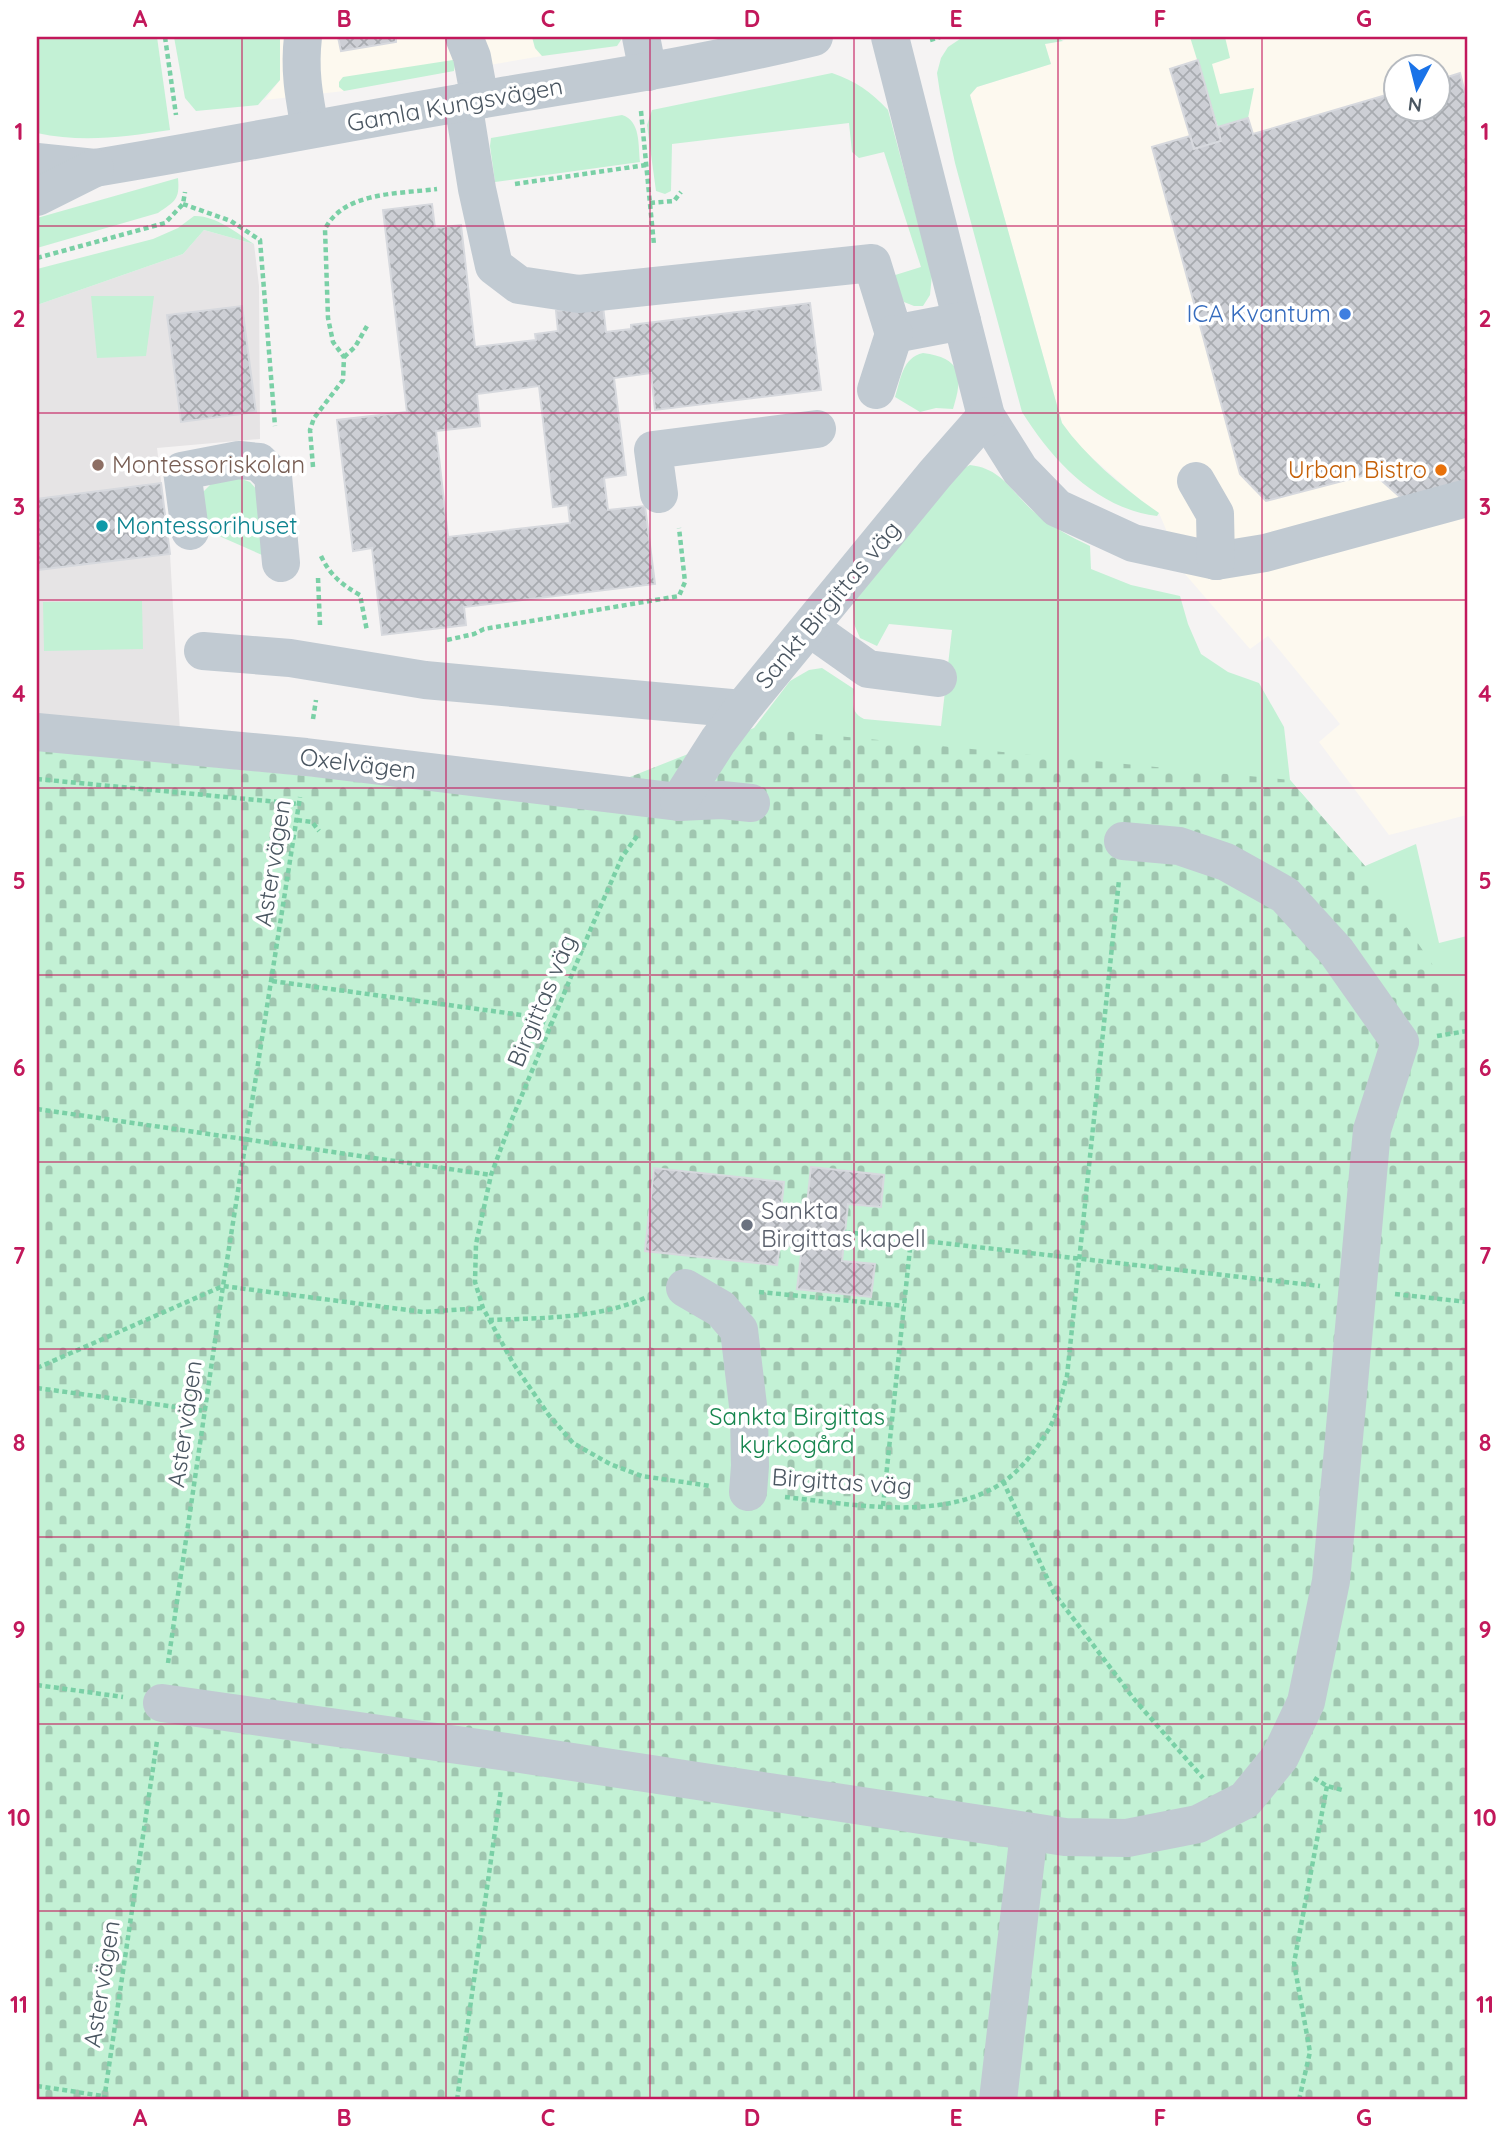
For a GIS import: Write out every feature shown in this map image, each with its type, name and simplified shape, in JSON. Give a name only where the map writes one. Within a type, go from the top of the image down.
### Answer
[{"type":"street","points":[[303,37],[301,79],[310,129]]},
{"type":"street","points":[[464,37],[472,57],[471,101],[477,186],[494,266],[519,285],[579,294],[872,263],[894,334],[876,390]]},
{"type":"street","name":"Gamla Kungsvägen","points":[[37,197],[95,169],[745,54],[814,37]]},
{"type":"street","points":[[890,37],[986,416],[1020,470],[1057,508],[1133,542],[1216,561],[1265,553],[1467,498]]},
{"type":"street","name":"Gamla Kungsvägen","points":[[37,162],[95,169]]},
{"type":"street","points":[[894,334],[962,321]]},
{"type":"street","name":"Sankt Birgittas väg","points":[[680,802],[718,741],[742,709],[986,416]]},
{"type":"street","points":[[659,494],[653,450],[817,429]]},
{"type":"street","points":[[190,531],[182,471],[239,460],[259,462],[273,476],[281,562]]},
{"type":"street","points":[[1196,481],[1215,514],[1216,561]]},
{"type":"street","points":[[810,628],[868,669],[938,678]]},
{"type":"street","points":[[203,651],[290,658],[425,680],[742,709]]},
{"type":"street","name":"Oxelvägen","points":[[37,733],[306,757],[680,802],[722,800],[751,803]]},
{"type":"street","points":[[162,1703],[507,1752],[1065,1837],[1128,1838],[1198,1824],[1245,1800],[1280,1757],[1306,1702],[1316,1660],[1331,1581],[1372,1130],[1400,1042],[1336,951],[1285,895],[1226,862],[1179,846],[1123,841]]},
{"type":"street","points":[[685,1287],[721,1309],[739,1330],[749,1414],[748,1492]]},
{"type":"street","points":[[998,2100],[1029,1832]]},
{"type":"path","points":[[165,37],[177,121]]},
{"type":"path","points":[[643,71],[646,165],[658,286]]},
{"type":"path","points":[[313,468],[310,430],[314,418],[343,380],[344,357],[333,342],[328,318],[324,246],[325,229],[331,216],[344,206],[366,198],[646,165]]},
{"type":"path","points":[[37,258],[165,223],[183,204],[187,180]]},
{"type":"path","points":[[650,203],[674,201],[681,192]]},
{"type":"path","points":[[183,204],[231,221],[260,240],[275,430],[259,462]]},
{"type":"path","points":[[344,357],[367,327]]},
{"type":"path","points":[[443,641],[474,635],[484,629],[680,596],[685,582],[677,509],[659,494]]},
{"type":"path","points":[[320,544],[321,556],[328,571],[347,588],[360,595],[368,637]]},
{"type":"path","name":"Astervägen","points":[[104,2098],[223,1286],[306,757]]},
{"type":"path","points":[[37,779],[299,804]]},
{"type":"path","name":"Birgittas väg","points":[[680,802],[639,832],[622,857],[491,1175],[476,1244],[475,1282],[489,1320],[513,1363],[548,1414],[573,1443],[610,1464],[642,1476],[748,1492],[883,1506],[907,1507],[956,1502],[993,1489],[1024,1465],[1051,1425],[1067,1376],[1123,841]]},
{"type":"path","points":[[297,820],[312,822],[319,831]]},
{"type":"path","points":[[272,981],[529,1016],[551,1025]]},
{"type":"path","points":[[37,1110],[491,1175]]},
{"type":"path","points":[[845,1232],[1330,1287]]},
{"type":"path","points":[[883,1506],[911,1240]]},
{"type":"path","points":[[37,1368],[223,1286],[423,1312],[483,1308]]},
{"type":"path","points":[[489,1320],[600,1311],[636,1302],[660,1291],[685,1287]]},
{"type":"path","points":[[752,1291],[904,1306]]},
{"type":"path","points":[[1388,1293],[1467,1302]]},
{"type":"path","points":[[37,1388],[205,1411]]},
{"type":"path","points":[[1003,1481],[1054,1593],[1134,1699],[1228,1808]]},
{"type":"path","points":[[37,1685],[162,1703]]},
{"type":"path","points":[[457,2100],[507,1752]]},
{"type":"path","points":[[1298,2100],[1310,2052],[1294,1963],[1327,1786]]},
{"type":"path","points":[[37,2086],[104,2098]]},
{"type":"shaded area","points":[[280,37],[532,37],[535,48],[542,56],[454,71],[455,65],[339,86],[344,91],[265,100],[280,80]]},
{"type":"shaded area","points":[[1069,37],[1467,37],[1467,815],[1389,835],[1319,742],[1340,724],[1268,636],[1250,649],[1185,574],[1159,513],[1140,500],[1078,445],[1062,423],[970,95],[977,87],[1051,64],[1045,44],[1063,41]]},
{"type":"shaded area","name":"Montessoriskolan","points":[[204,230],[254,244],[259,286],[260,439],[157,448],[170,554],[180,732],[37,717],[37,305],[183,254]]},
{"type":"green space","points":[[37,37],[157,37],[170,130],[120,137],[87,138],[37,133]]},
{"type":"green space","points":[[174,37],[280,37],[280,80],[258,105],[196,111],[185,98]]},
{"type":"green space","points":[[532,37],[623,37],[617,46],[542,56],[535,48]]},
{"type":"green space","points":[[963,37],[1057,37],[1063,41],[1045,44],[1051,64],[977,87],[970,95],[1062,423],[1094,460],[1159,513],[1157,516],[1115,503],[1078,479],[1048,448],[1022,412],[955,163],[940,93],[937,73],[941,58],[948,47]]},
{"type":"green space","points":[[1190,37],[1225,37],[1230,58],[1212,64],[1220,94],[1254,88],[1248,118],[1218,127]]},
{"type":"green space","points":[[453,60],[454,71],[344,91],[339,87],[343,77]]},
{"type":"green space","points":[[832,73],[863,88],[888,110],[932,275],[930,295],[923,306],[904,302],[892,276],[921,267],[884,152],[859,158],[852,152],[849,123],[672,144],[671,191],[665,194],[656,191],[647,125],[652,110]]},
{"type":"green space","points":[[622,115],[633,122],[636,128],[640,162],[495,182],[491,138]]},
{"type":"green space","points":[[178,178],[177,196],[169,206],[158,213],[37,248],[37,218]]},
{"type":"green space","points":[[194,216],[210,218],[254,244],[204,230],[183,254],[37,305],[37,269],[153,239],[178,228]]},
{"type":"green space","points":[[91,296],[154,296],[146,356],[97,358]]},
{"type":"green space","points":[[923,353],[945,359],[956,370],[958,387],[953,409],[936,408],[920,412],[895,397],[906,364]]},
{"type":"green space","points":[[970,465],[982,467],[1000,477],[1044,520],[1090,546],[1091,569],[1131,585],[1180,596],[1201,654],[1228,672],[1259,683],[1284,727],[1290,780],[1365,866],[1416,844],[1439,943],[1467,936],[1467,1020],[752,740],[754,728],[790,681],[809,670],[822,668],[854,689],[854,710],[864,719],[941,726],[952,630],[889,624],[877,646],[860,638],[854,624],[853,602],[962,469]]},
{"type":"green space","points":[[239,478],[250,482],[258,491],[262,555],[203,529],[200,495],[212,483]]},
{"type":"green space","points":[[142,601],[143,649],[44,651],[43,602]]},
{"type":"green space","name":"Sankta Birgittas kyrkogård","points":[[754,728],[1290,780],[1365,866],[1467,1015],[1467,2100],[37,2100],[37,750],[569,801]]},
{"type":"building","points":[[338,37],[396,37],[396,42],[341,51]]},
{"type":"building","points":[[1198,60],[1221,141],[1194,149],[1170,69]]},
{"type":"building","points":[[1460,73],[1467,101],[1467,482],[1401,498],[1373,473],[1266,501],[1240,474],[1152,147],[1190,136],[1194,149],[1221,141],[1218,127],[1248,118],[1253,134],[1382,96],[1382,122],[1452,122],[1452,76]]},
{"type":"building","points":[[432,204],[435,228],[461,225],[475,347],[536,340],[535,334],[558,331],[556,311],[603,306],[606,332],[631,329],[631,325],[810,303],[821,390],[655,410],[651,373],[614,378],[626,475],[604,478],[608,510],[645,506],[655,584],[464,607],[466,625],[382,635],[372,548],[353,551],[337,420],[407,412],[383,210]],"holes":[[[539,386],[553,507],[568,505],[570,523],[448,537],[436,431],[480,426],[477,394]]]},
{"type":"building","points":[[242,306],[256,412],[181,422],[167,315]]},
{"type":"building","name":"Montessorihuset","points":[[161,483],[170,554],[37,570],[37,499]]},
{"type":"building","name":"Sankta Birgittas kapell","points":[[811,1167],[884,1175],[881,1207],[848,1204],[842,1261],[875,1264],[871,1297],[797,1289],[802,1247],[780,1245],[777,1265],[645,1251],[654,1168],[784,1182],[781,1210],[806,1213]]},
{"type":"place","name":"ICA Kvantum","points":[[1345,314]]},
{"type":"place","name":"Montessoriskolan","points":[[98,465]]},
{"type":"place","name":"Urban Bistro","points":[[1441,470]]},
{"type":"place","name":"Montessorihuset","points":[[102,526]]},
{"type":"place","name":"Sankta Birgittas kapell","points":[[747,1225]]}]
